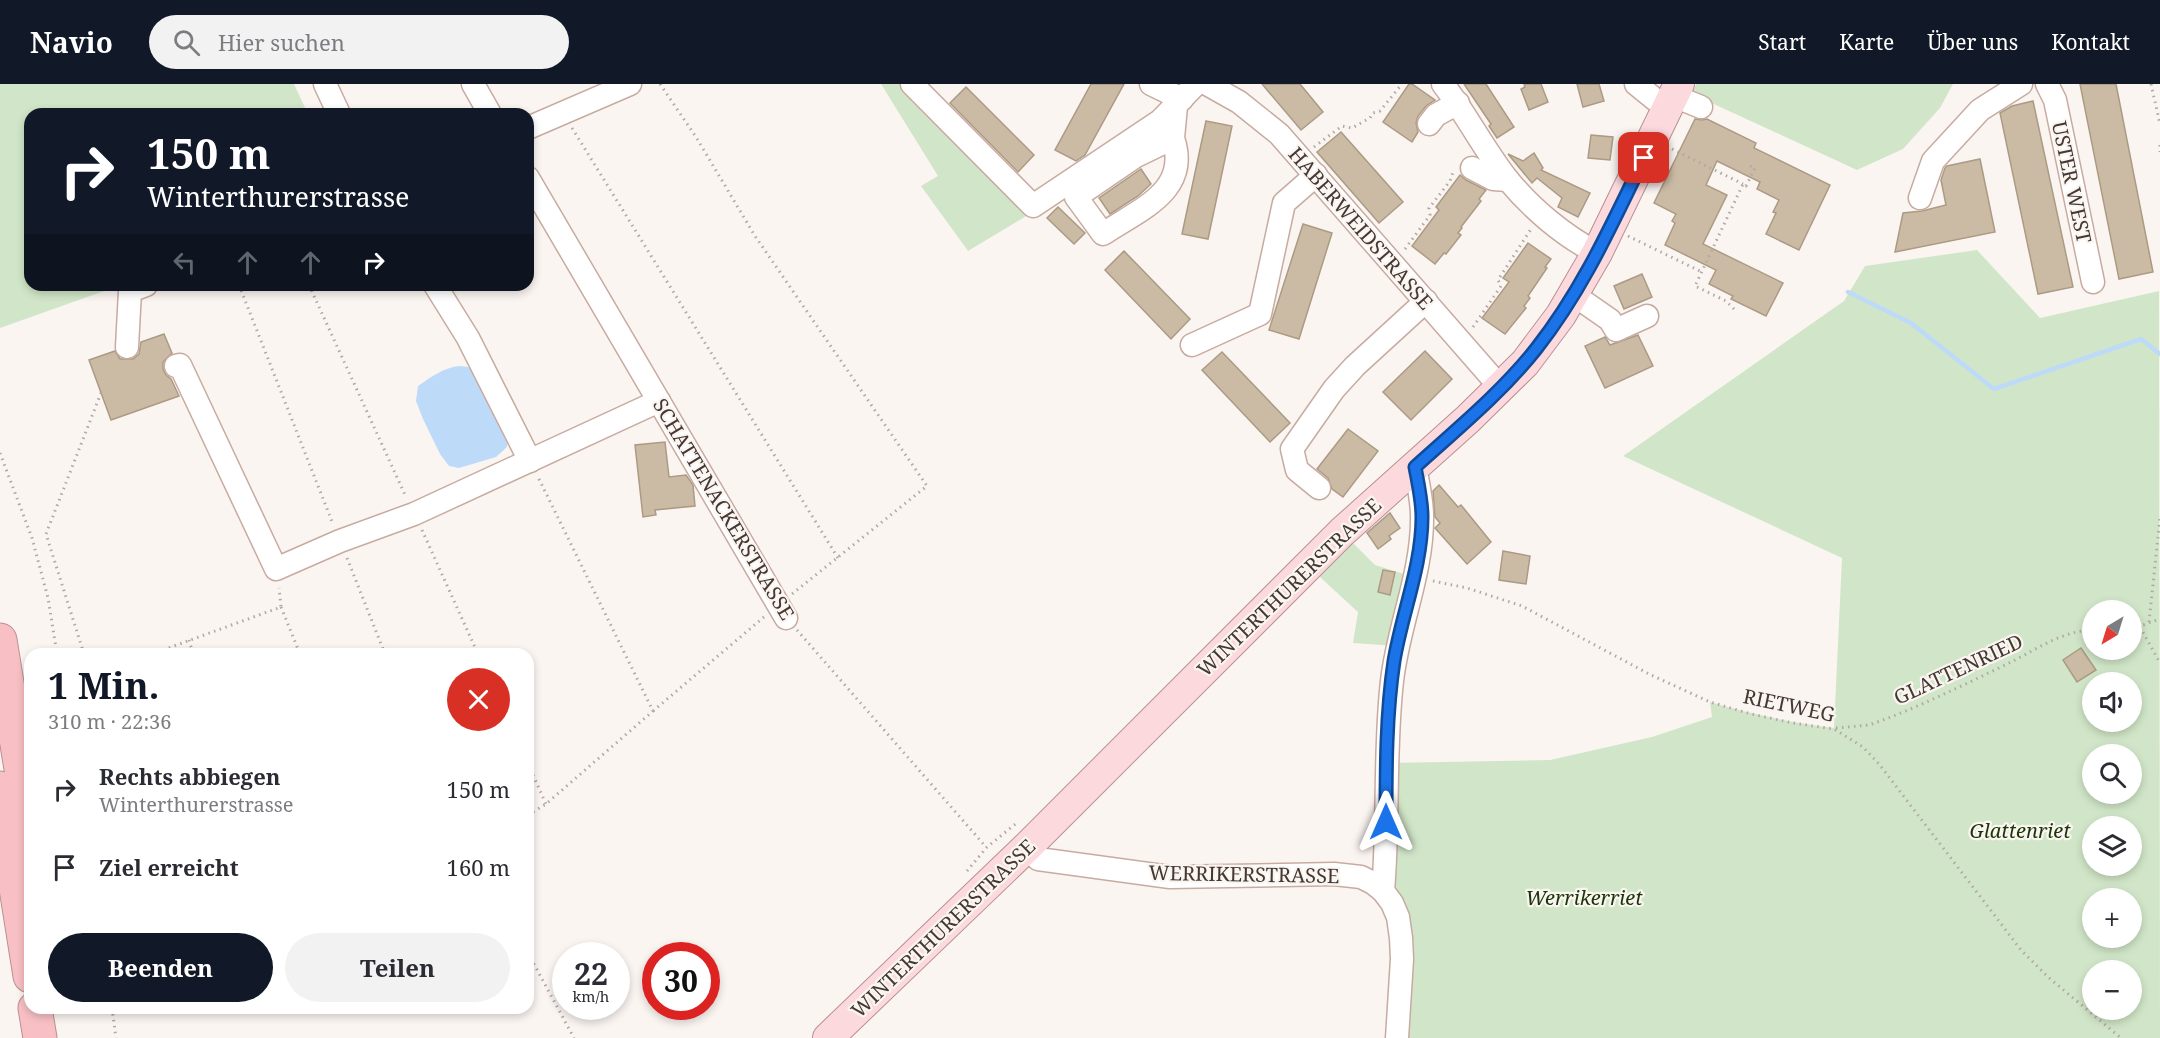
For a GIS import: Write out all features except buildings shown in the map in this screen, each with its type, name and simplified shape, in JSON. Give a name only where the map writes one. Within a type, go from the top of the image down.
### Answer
[{"type":"highway","points":[[0,639],[24,787]]},
{"type":"highway","points":[[0,788],[24,938]]},
{"type":"highway","points":[[35,1014],[35,1038]]},
{"type":"highway","points":[[36,1014],[40,1038]]},
{"type":"highway","points":[[58,1014],[62,1038]]},
{"type":"main road","name":"WINTERTHURERSTRASSE","points":[[828,1038],[1027,847],[1342,532],[1501,388],[1537,348],[1574,295],[1604,240],[1674,96]]},
{"type":"street","points":[[325,84],[336,108]]},
{"type":"street","points":[[473,84],[482,108]]},
{"type":"street","points":[[534,125],[563,113],[607,89],[630,84]]},
{"type":"street","points":[[912,84],[1033,206],[1160,121],[1185,96]]},
{"type":"street","points":[[1152,84],[1185,96]]},
{"type":"street","name":"HABERWEIDSTRASSE","points":[[1207,84],[1258,115],[1300,157],[1501,388]]},
{"type":"street","points":[[1443,84],[1508,180],[1544,216],[1570,237],[1604,240]]},
{"type":"street","points":[[1636,84],[1657,101],[1674,96],[1701,107]]},
{"type":"street","points":[[1920,198],[1933,161],[1980,110],[2021,84]]},
{"type":"street","name":"USTER WEST","points":[[2047,84],[2055,100],[2093,282]]},
{"type":"street","points":[[1173,138],[1136,156],[1076,197],[1103,234],[1165,193],[1176,173],[1177,151],[1173,138],[1185,96]]},
{"type":"street","points":[[1429,124],[1436,115],[1458,104]]},
{"type":"street","points":[[1464,167],[1493,179],[1508,180]]},
{"type":"street","points":[[1192,345],[1260,314],[1284,203],[1316,175]]},
{"type":"street","name":"SCHATTENACKERSTRASSE","points":[[534,188],[782,611]]},
{"type":"street","points":[[127,347],[130,291]]},
{"type":"street","points":[[439,291],[468,338],[530,461]]},
{"type":"street","points":[[1574,295],[1610,320],[1616,330],[1647,316]]},
{"type":"street","points":[[1319,488],[1297,471],[1292,449],[1334,389],[1355,366],[1426,301]]},
{"type":"street","points":[[176,366],[180,365],[276,568],[340,541],[414,514],[660,401]]},
{"type":"street","points":[[1397,1038],[1402,958],[1398,917],[1383,891],[1386,860],[1386,784],[1390,701],[1397,646],[1421,543],[1422,515],[1415,467]]},
{"type":"street","name":"WERRIKERSTRASSE","points":[[1027,847],[1038,860],[1170,877],[1348,875],[1361,877],[1383,891]]},
{"type":"path","points":[[534,811],[546,804],[653,711],[782,611],[838,558],[927,486],[755,236],[696,137],[660,84]]},
{"type":"path","points":[[1300,157],[1342,126],[1352,128],[1370,118],[1373,113],[1380,111],[1402,84]]},
{"type":"path","points":[[2151,84],[2160,124]]},
{"type":"path","points":[[563,113],[838,558]]},
{"type":"path","points":[[1653,140],[1746,186],[1755,168],[1748,165]]},
{"type":"path","points":[[2160,145],[2160,152]]},
{"type":"path","points":[[1393,264],[1430,215],[1430,208],[1450,181],[1464,167]]},
{"type":"path","points":[[1734,309],[1726,301],[1695,286],[1743,184]]},
{"type":"path","points":[[1468,334],[1501,286],[1498,280],[1530,230],[1544,216]]},
{"type":"path","points":[[1604,240],[1702,272]]},
{"type":"path","points":[[241,291],[383,648]]},
{"type":"path","points":[[312,291],[475,648]]},
{"type":"path","points":[[82,648],[46,534],[101,393]]},
{"type":"path","points":[[0,453],[32,538],[48,598],[56,648]]},
{"type":"path","points":[[530,461],[653,711]]},
{"type":"path","points":[[2149,622],[2160,518]]},
{"type":"path","points":[[276,568],[281,607],[298,648]]},
{"type":"path","name":"RIETWEG","points":[[1414,577],[1467,588],[1522,606],[1651,675],[1710,702],[1751,714],[1834,729],[1853,739],[1872,756],[2021,950],[2048,977],[2121,1038]]},
{"type":"path","points":[[168,648],[281,607]]},
{"type":"path","name":"SCHATTENACKERSTRASSE","points":[[782,611],[1005,867]]},
{"type":"path","points":[[2142,626],[2160,619]]},
{"type":"path","points":[[2142,631],[2160,663]]},
{"type":"path","name":"GLATTENRIED","points":[[1834,729],[1869,725],[1883,720],[2063,636],[2082,632]]},
{"type":"path","points":[[189,640],[191,648]]},
{"type":"path","points":[[534,777],[546,804]]},
{"type":"path","points":[[534,964],[574,1038]]},
{"type":"path","points":[[113,1014],[116,1038]]},
{"type":"green space","points":[[0,84],[294,84],[305,108],[24,108],[24,291],[104,291],[0,328]]},
{"type":"green space","points":[[881,84],[912,84],[1028,215],[968,251],[921,186],[938,176]]},
{"type":"green space","points":[[1696,84],[1953,84],[1940,108],[1903,149],[1857,170],[1692,94]]},
{"type":"green space","points":[[1977,250],[2040,318],[2159,291],[2160,1038],[1397,1038],[1387,763],[1550,760],[1652,737],[1712,717],[1710,702],[1772,718],[1834,728],[1842,558],[1623,456],[1844,301],[1865,266]]},
{"type":"green space","points":[[1342,532],[1375,565],[1414,577],[1397,646],[1353,643],[1358,612],[1309,567]]},
{"type":"water","points":[[459,366],[468,367],[473,371],[508,440],[507,447],[496,457],[459,468],[449,466],[440,454],[416,401],[418,386],[442,371]]},
{"type":"waterway","points":[[1848,292],[1911,323],[1994,389],[2141,339],[2160,354]]},
{"type":"route","points":[[1386,822],[1392,678],[1397,646],[1421,543],[1422,515],[1415,467],[1501,388],[1537,348],[1574,295],[1597,254],[1644,158]]},
{"type":"park label","name":"Glattenriet","points":[[2020,830]]},
{"type":"park label","name":"Werrikerriet","points":[[1584,897]]}]
